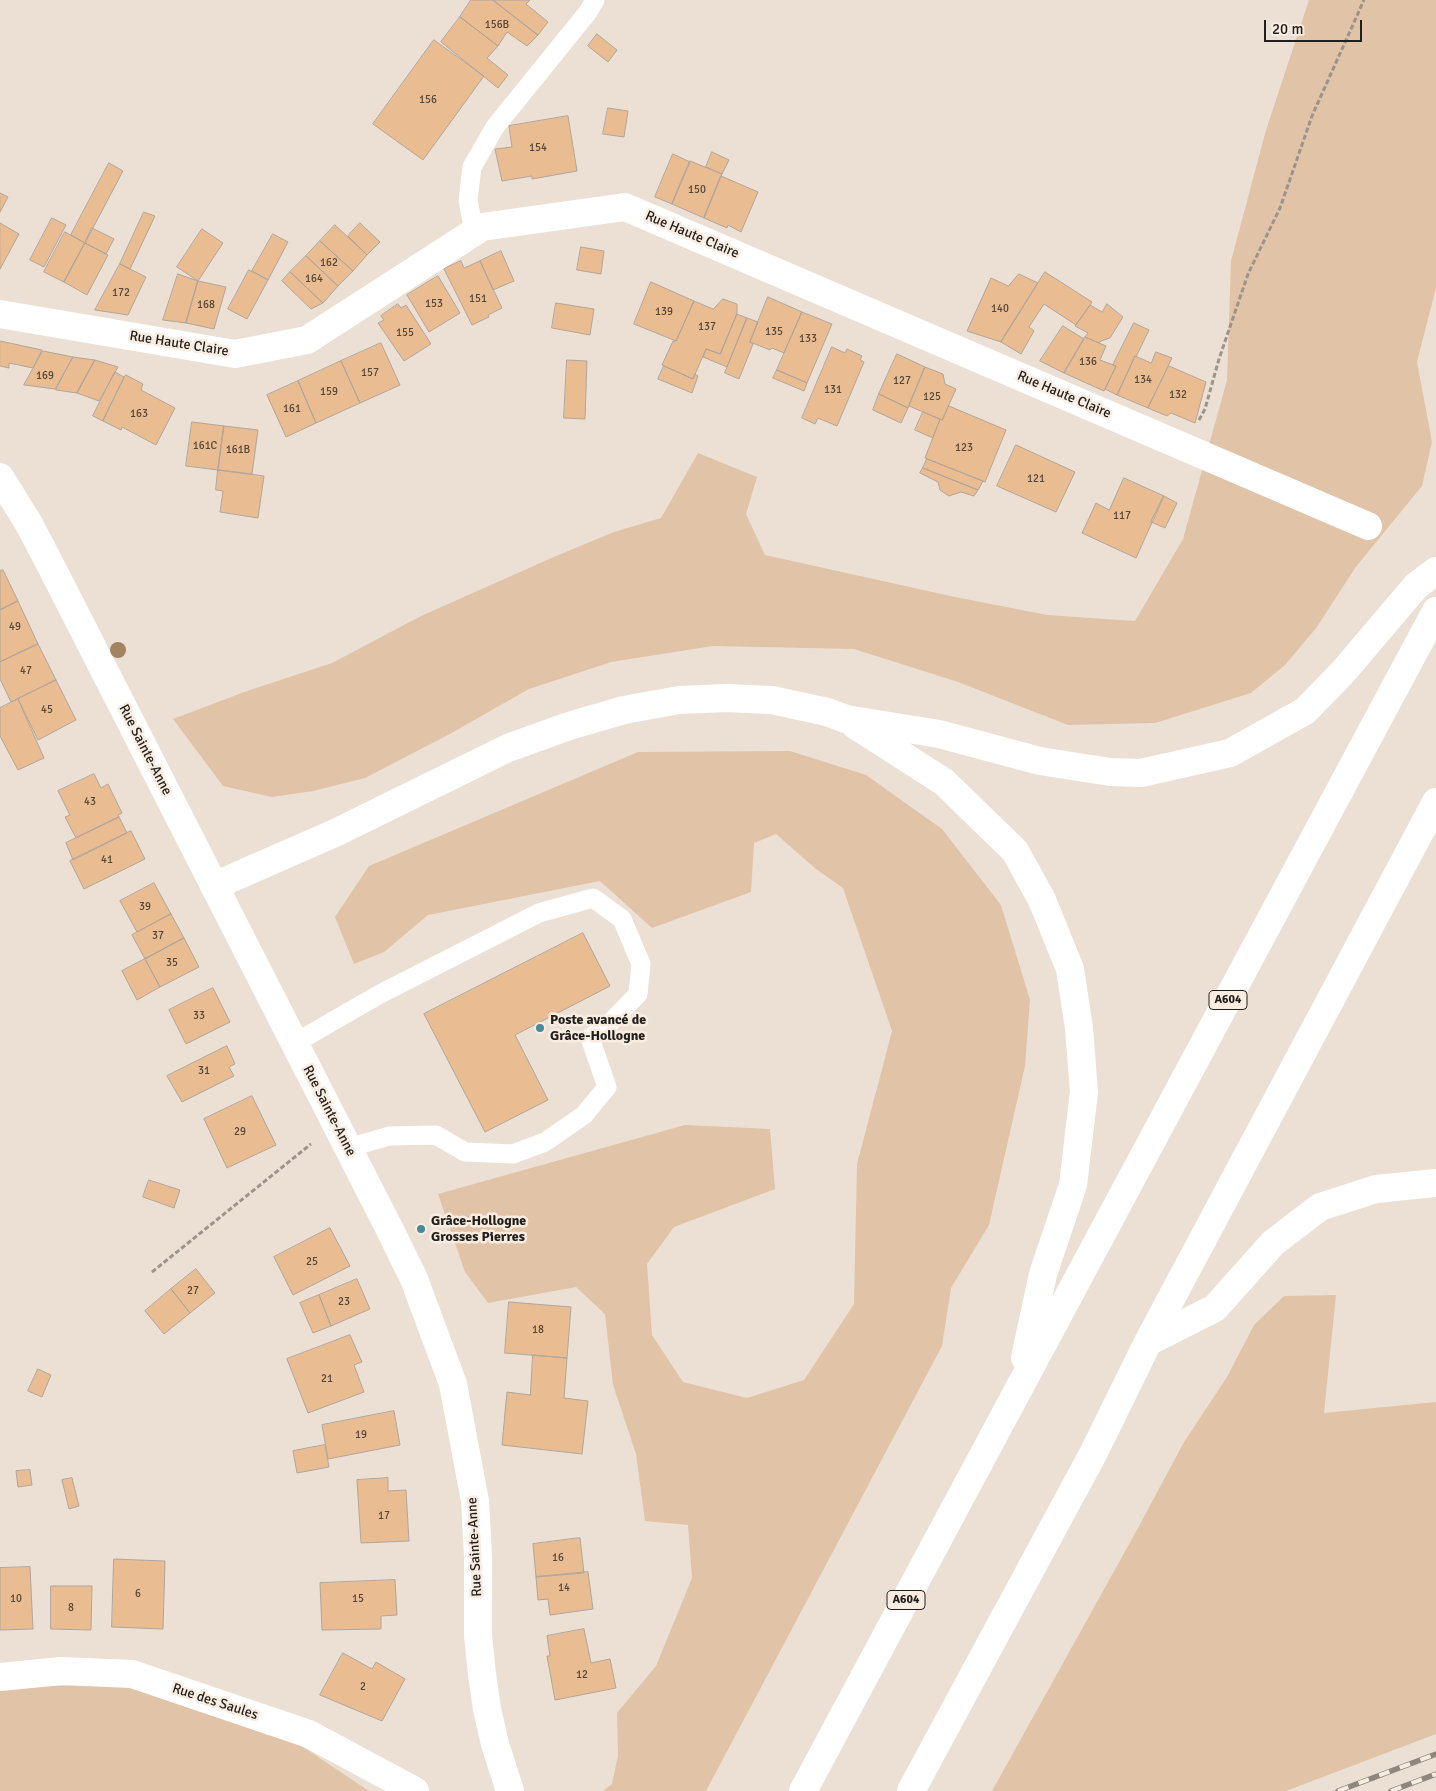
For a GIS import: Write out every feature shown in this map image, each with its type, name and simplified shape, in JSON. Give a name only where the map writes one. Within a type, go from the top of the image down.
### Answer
[{"type":"main road","name":"Rue Haute Claire","points":[[0,314],[235,354],[307,340],[482,227],[625,207],[1368,526]]},
{"type":"main road","name":"Rue Sainte-Anne","points":[[0,478],[29,524],[414,1279],[453,1384],[475,1501],[478,1556],[478,1635],[482,1674],[495,1744],[510,1791]]},
{"type":"main road","points":[[214,886],[335,833],[508,748],[569,726],[624,710],[679,700],[726,698],[772,700],[827,712],[846,719],[939,734],[1040,761],[1110,772],[1141,773],[1230,753],[1305,711],[1343,672],[1416,586],[1436,571]]},
{"type":"main road","name":"A604","points":[[803,1791],[1436,611]]},
{"type":"main road","points":[[846,719],[944,782],[1015,851],[1042,900],[1070,968],[1079,1028],[1084,1092],[1073,1185],[1043,1274],[1013,1399]]},
{"type":"main road","points":[[911,1791],[1094,1452],[1148,1342],[1436,802]]},
{"type":"main road","points":[[1148,1342],[1215,1308],[1273,1243],[1320,1207],[1376,1189],[1436,1183]]},
{"type":"main road","name":"Rue des Saules","points":[[0,1677],[61,1671],[132,1674],[309,1734],[415,1791]]},
{"type":"lane","points":[[474,232],[468,200],[472,167],[495,127],[588,12],[595,0]]},
{"type":"lane","points":[[295,1043],[380,994],[538,913],[593,898],[622,919],[641,964],[638,994],[610,1023],[590,1038],[607,1087],[584,1115],[545,1142],[513,1154],[465,1152],[436,1135],[343,1137]]},
{"type":"path","points":[[1185,447],[1205,409],[1219,359],[1248,274],[1280,208],[1312,116],[1364,0]]},
{"type":"path","points":[[152,1272],[312,1143],[343,1137]]},
{"type":"shaded area","points":[[1309,0],[1436,0],[1436,288],[1417,362],[1432,442],[1422,486],[1355,568],[1317,627],[1285,665],[1251,693],[1155,723],[1068,725],[958,682],[854,649],[713,646],[611,662],[529,689],[448,735],[365,778],[313,791],[272,797],[223,786],[173,719],[247,691],[332,663],[421,616],[556,556],[614,532],[661,518],[698,453],[757,477],[746,514],[765,555],[955,597],[1047,615],[1135,621],[1183,539],[1227,380],[1231,261],[1266,130]]},
{"type":"shaded area","points":[[790,751],[866,775],[942,829],[1001,905],[1030,1000],[1025,1066],[989,1225],[951,1288],[942,1346],[706,1791],[603,1791],[612,1784],[618,1756],[617,1713],[656,1666],[692,1578],[688,1525],[645,1521],[636,1454],[613,1385],[605,1314],[576,1287],[488,1303],[465,1272],[438,1194],[685,1125],[770,1129],[775,1189],[674,1227],[647,1264],[652,1335],[683,1382],[747,1398],[804,1380],[854,1304],[857,1164],[892,1031],[843,888],[816,869],[776,834],[754,843],[751,892],[652,928],[600,881],[428,915],[384,952],[354,964],[335,917],[369,866],[638,752]]},
{"type":"shaded area","points":[[1336,1295],[1324,1413],[1436,1402],[1436,1734],[1286,1791],[992,1791],[1184,1442],[1227,1377],[1254,1325],[1284,1296]]},
{"type":"shaded area","points":[[126,1683],[297,1743],[369,1791],[0,1791],[0,1688]]},
{"type":"building","points":[[471,0],[493,0],[538,35],[527,46],[507,32],[498,46],[460,17]]},
{"type":"building","points":[[493,0],[530,0],[526,4],[548,22],[538,35]]},
{"type":"building","points":[[460,17],[498,46],[487,58],[508,75],[498,88],[441,42]]},
{"type":"building","points":[[597,34],[617,50],[608,62],[588,46]]},
{"type":"building","points":[[434,40],[484,76],[423,160],[373,124]]},
{"type":"building","points":[[608,108],[628,111],[624,137],[603,134]]},
{"type":"building","points":[[568,116],[577,171],[532,179],[532,176],[502,181],[495,149],[512,147],[509,126]]},
{"type":"building","points":[[712,152],[729,160],[722,174],[706,167]]},
{"type":"building","points":[[673,154],[690,162],[672,204],[655,197]]},
{"type":"building","points":[[690,161],[722,174],[704,218],[672,204]]},
{"type":"building","points":[[109,163],[123,171],[85,243],[71,235]]},
{"type":"building","points":[[721,176],[758,192],[741,232],[728,225],[727,228],[704,218]]},
{"type":"building","points":[[0,193],[8,197],[0,212]]},
{"type":"building","points":[[144,212],[155,216],[130,269],[120,264]]},
{"type":"building","points":[[52,218],[66,225],[44,267],[30,260]]},
{"type":"building","points":[[0,223],[19,234],[0,269]]},
{"type":"building","points":[[360,223],[380,242],[367,255],[348,236]]},
{"type":"building","points":[[335,225],[367,255],[353,271],[320,241]]},
{"type":"building","points":[[92,228],[114,239],[106,254],[85,243]]},
{"type":"building","points":[[202,229],[223,243],[198,281],[177,267]]},
{"type":"building","points":[[65,232],[85,243],[64,282],[44,272]]},
{"type":"building","points":[[273,234],[288,242],[268,280],[252,271]]},
{"type":"building","points":[[320,241],[353,271],[338,286],[306,256]]},
{"type":"building","points":[[85,243],[108,255],[87,295],[64,282]]},
{"type":"building","points":[[581,247],[604,251],[601,274],[577,270]]},
{"type":"building","points":[[501,251],[514,281],[493,290],[480,261]]},
{"type":"building","points":[[306,256],[338,286],[323,303],[290,272]]},
{"type":"building","points":[[461,261],[464,268],[480,261],[502,308],[472,325],[444,269]]},
{"type":"building","points":[[120,264],[146,277],[128,315],[95,310]]},
{"type":"building","points":[[249,270],[268,280],[247,319],[228,309]]},
{"type":"building","points":[[290,272],[323,303],[311,309],[282,281]]},
{"type":"building","points":[[1045,272],[1092,302],[1076,325],[1044,304],[1029,327],[1034,331],[1021,354],[1001,342]]},
{"type":"building","points":[[178,274],[198,281],[186,323],[163,320]]},
{"type":"building","points":[[1019,274],[1038,283],[1001,342],[967,331],[991,278],[1008,286]]},
{"type":"building","points":[[438,276],[460,313],[429,332],[407,295]]},
{"type":"building","points":[[198,281],[226,287],[214,329],[186,323]]},
{"type":"building","points":[[651,282],[694,301],[676,341],[634,324]]},
{"type":"building","points":[[768,297],[802,312],[784,353],[750,342]]},
{"type":"building","points":[[723,299],[737,304],[737,314],[720,354],[706,349],[693,379],[662,365],[673,341],[676,341],[694,301],[713,309]]},
{"type":"building","points":[[556,303],[594,309],[590,335],[552,328]]},
{"type":"building","points":[[398,304],[401,308],[406,305],[431,344],[404,361],[378,323],[384,320],[381,316]]},
{"type":"building","points":[[1107,304],[1123,317],[1110,338],[1099,343],[1085,337],[1088,333],[1075,326],[1090,305],[1102,312]]},
{"type":"building","points":[[802,312],[832,324],[807,383],[777,370]]},
{"type":"building","points":[[737,314],[747,318],[727,367],[703,357],[706,349],[720,354]]},
{"type":"building","points":[[747,318],[758,322],[750,342],[753,344],[739,379],[725,373]]},
{"type":"building","points":[[1134,323],[1149,330],[1117,395],[1105,389],[1116,366],[1113,365]]},
{"type":"building","points":[[1063,326],[1084,339],[1064,373],[1040,361]]},
{"type":"building","points":[[1085,337],[1106,346],[1100,360],[1116,366],[1104,391],[1064,373]]},
{"type":"building","points":[[0,341],[42,350],[33,368],[9,363],[9,368],[0,366]]},
{"type":"building","points":[[381,343],[400,385],[360,403],[341,361]]},
{"type":"building","points":[[832,347],[845,353],[847,349],[862,356],[860,360],[864,362],[837,426],[818,418],[815,424],[802,418]]},
{"type":"building","points":[[43,351],[73,357],[55,389],[24,385]]},
{"type":"building","points":[[1156,352],[1172,358],[1148,408],[1117,395],[1135,356],[1151,363]]},
{"type":"building","points":[[897,354],[925,367],[908,408],[879,394]]},
{"type":"building","points":[[73,357],[95,360],[77,393],[56,390]]},
{"type":"building","points":[[95,360],[118,367],[99,401],[77,393]]},
{"type":"building","points":[[567,360],[587,361],[585,419],[564,418]]},
{"type":"building","points":[[341,361],[360,403],[316,423],[298,381]]},
{"type":"building","points":[[664,366],[693,379],[695,374],[698,376],[692,393],[658,379]]},
{"type":"building","points":[[1169,366],[1206,382],[1195,423],[1171,413],[1167,416],[1148,408]]},
{"type":"building","points":[[925,367],[943,374],[945,384],[956,389],[942,420],[909,406]]},
{"type":"building","points":[[777,370],[807,383],[804,391],[773,378]]},
{"type":"building","points":[[115,372],[124,377],[103,421],[93,416]]},
{"type":"building","points":[[126,375],[143,384],[141,390],[175,408],[156,445],[122,427],[121,430],[103,421]]},
{"type":"building","points":[[298,381],[316,423],[286,437],[267,395]]},
{"type":"building","points":[[879,394],[908,408],[901,423],[873,410]]},
{"type":"building","points":[[949,406],[1006,430],[985,482],[925,458],[940,419],[942,420]]},
{"type":"building","points":[[923,412],[940,419],[933,438],[915,430]]},
{"type":"building","points":[[192,422],[224,426],[218,470],[186,466]]},
{"type":"building","points":[[224,426],[258,430],[252,474],[218,470]]},
{"type":"building","points":[[1016,445],[1075,472],[1056,512],[997,486]]},
{"type":"building","points":[[927,459],[983,481],[978,490],[923,468]]},
{"type":"building","points":[[923,468],[978,490],[974,496],[961,492],[949,496],[940,490],[938,482],[920,473]]},
{"type":"building","points":[[218,470],[264,476],[258,518],[220,512],[223,491],[216,490]]},
{"type":"building","points":[[1124,478],[1164,496],[1136,558],[1082,533],[1096,503],[1109,510]]},
{"type":"building","points":[[1164,496],[1177,503],[1165,528],[1151,522]]},
{"type":"building","points":[[3,570],[18,601],[0,610],[0,571]]},
{"type":"building","points":[[18,601],[38,644],[0,662],[0,610]]},
{"type":"building","points":[[38,644],[56,680],[11,702],[0,679],[0,662]]},
{"type":"building","points":[[56,680],[76,720],[38,740],[18,699]]},
{"type":"building","points":[[18,699],[44,758],[18,770],[0,736],[0,708]]},
{"type":"building","points":[[94,774],[101,788],[108,784],[122,813],[118,815],[119,817],[76,838],[65,817],[70,815],[58,791]]},
{"type":"building","points":[[119,817],[127,833],[73,860],[66,843]]},
{"type":"building","points":[[131,831],[145,859],[84,889],[70,861]]},
{"type":"building","points":[[154,883],[171,914],[137,932],[120,901]]},
{"type":"building","points":[[171,914],[184,938],[145,959],[132,935]]},
{"type":"building","points":[[583,933],[610,986],[515,1035],[548,1100],[485,1132],[424,1014]]},
{"type":"building","points":[[184,938],[199,967],[160,987],[145,959]]},
{"type":"building","points":[[145,959],[160,987],[137,1000],[122,971]]},
{"type":"building","points":[[213,988],[230,1022],[186,1044],[169,1010]]},
{"type":"building","points":[[227,1046],[235,1064],[229,1067],[234,1076],[182,1102],[167,1076]]},
{"type":"building","points":[[252,1096],[276,1145],[227,1168],[204,1119]]},
{"type":"building","points":[[149,1180],[180,1190],[174,1208],[143,1197]]},
{"type":"building","points":[[330,1228],[350,1266],[293,1295],[274,1257]]},
{"type":"building","points":[[196,1269],[215,1293],[190,1313],[171,1289]]},
{"type":"building","points":[[357,1279],[370,1309],[331,1326],[319,1295]]},
{"type":"building","points":[[171,1289],[190,1313],[164,1334],[145,1311]]},
{"type":"building","points":[[319,1295],[331,1326],[313,1333],[300,1303]]},
{"type":"building","points":[[509,1302],[571,1307],[567,1358],[505,1353]]},
{"type":"building","points":[[350,1335],[362,1362],[354,1365],[364,1392],[308,1413],[287,1359]]},
{"type":"building","points":[[533,1355],[567,1358],[564,1398],[588,1401],[582,1454],[502,1445],[507,1392],[530,1395]]},
{"type":"building","points":[[38,1369],[51,1375],[42,1397],[28,1391]]},
{"type":"building","points":[[394,1411],[400,1445],[328,1459],[322,1425]]},
{"type":"building","points":[[325,1445],[329,1467],[297,1473],[293,1451]]},
{"type":"building","points":[[30,1470],[32,1485],[18,1487],[16,1471]]},
{"type":"building","points":[[72,1478],[79,1506],[69,1509],[62,1480]]},
{"type":"building","points":[[388,1478],[388,1491],[406,1490],[409,1541],[361,1543],[357,1480]]},
{"type":"building","points":[[580,1538],[584,1573],[536,1577],[533,1544]]},
{"type":"building","points":[[114,1559],[165,1561],[163,1629],[112,1627]]},
{"type":"building","points":[[30,1567],[33,1629],[0,1630],[0,1568]]},
{"type":"building","points":[[588,1572],[593,1609],[550,1615],[548,1599],[538,1600],[536,1577]]},
{"type":"building","points":[[395,1580],[397,1615],[381,1616],[381,1629],[322,1630],[320,1583]]},
{"type":"building","points":[[51,1586],[92,1586],[91,1630],[51,1629]]},
{"type":"building","points":[[584,1629],[591,1663],[610,1659],[616,1688],[555,1700],[547,1656],[550,1656],[547,1636]]},
{"type":"building","points":[[343,1653],[372,1669],[376,1662],[405,1679],[382,1721],[320,1695]]},
{"type":"railway","points":[[1338,1791],[1436,1754]]},
{"type":"railway","points":[[1391,1791],[1436,1774]]},
{"type":"place","name":"Poste avancé de Grâce-Hollogne","points":[[540,1028]]},
{"type":"place","name":"Grâce-Hollogne Grosses Pierres","points":[[421,1229]]}]
